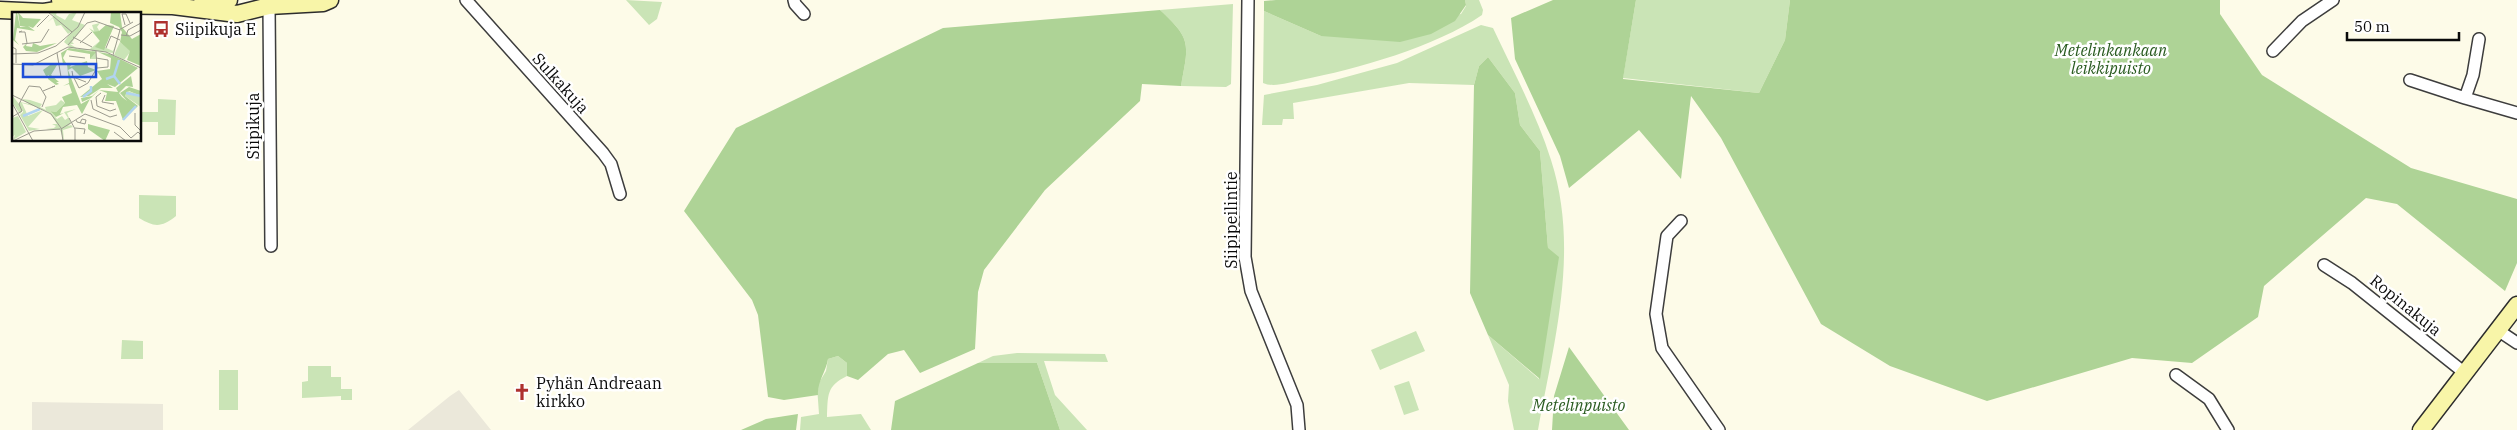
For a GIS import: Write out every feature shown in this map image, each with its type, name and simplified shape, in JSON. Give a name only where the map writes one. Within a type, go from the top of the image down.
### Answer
[{"type":"street","points":[[60,0],[89,5],[173,6],[237,14],[269,6],[323,3],[330,0]]},
{"type":"street","points":[[173,6],[229,0]]},
{"type":"street","points":[[240,0],[269,6]]},
{"type":"street","name":"Sulkakuja","points":[[466,0],[603,153],[611,164],[620,194]]},
{"type":"street","points":[[794,0],[794,4],[804,14]]},
{"type":"street","name":"Siipipeilintie","points":[[1248,0],[1245,257],[1247,276],[1251,291],[1297,405],[1299,430]]},
{"type":"street","points":[[2273,51],[2302,21],[2333,0]]},
{"type":"street","points":[[0,10],[44,12],[89,5]]},
{"type":"street","name":"Siipikuja","points":[[269,6],[271,246]]},
{"type":"street","points":[[2465,98],[2473,76],[2479,39]]},
{"type":"street","points":[[2410,80],[2517,113]]},
{"type":"street","points":[[1681,221],[1667,236],[1656,314],[1662,348],[1719,430]]},
{"type":"street","name":"Ropinakuja","points":[[2324,265],[2352,283],[2466,374]]},
{"type":"street","points":[[2421,430],[2466,374],[2517,305]]},
{"type":"street","points":[[2499,331],[2517,343]]},
{"type":"street","points":[[2176,375],[2208,399],[2228,430]]},
{"type":"green space","points":[[626,0],[662,2],[657,19],[649,25]]},
{"type":"green space","points":[[1465,0],[1479,0],[1483,10],[1482,15],[1463,27],[1419,47],[1346,70],[1277,85],[1263,83],[1264,11],[1321,36],[1461,14],[1466,6]]},
{"type":"green space","points":[[1465,0],[1466,5],[1455,21],[1431,34],[1400,42],[1321,36],[1264,11],[1264,1]]},
{"type":"green space","name":"Metelinkankaan leikkipuisto","points":[[1553,0],[1636,0],[1623,79],[1759,93],[1785,40],[1790,0],[2220,0],[2220,14],[2262,75],[2411,168],[2517,199],[2517,263],[2505,291],[2397,204],[2366,198],[2264,286],[2258,317],[2192,363],[2132,358],[1987,401],[1890,366],[1821,324],[1721,138],[1691,96],[1681,179],[1639,130],[1569,188],[1560,156],[1515,59],[1511,18]]},
{"type":"green space","points":[[1636,0],[1790,0],[1785,40],[1759,93],[1623,78]]},
{"type":"green space","points":[[1233,4],[1231,84],[1226,87],[1181,86],[1186,44],[1178,29],[1160,10]]},
{"type":"green space","points":[[1160,10],[1178,29],[1186,44],[1181,86],[1142,84],[1140,101],[1045,190],[984,270],[978,292],[975,349],[920,373],[904,350],[888,354],[858,380],[847,376],[847,363],[838,356],[828,359],[818,395],[784,400],[768,397],[758,315],[752,300],[684,211],[736,128],[943,28]]},
{"type":"green space","points":[[1481,25],[1493,28],[1524,93],[1539,126],[1551,160],[1559,194],[1564,262],[1557,329],[1538,430],[1514,430],[1508,401],[1509,385],[1488,335],[1539,379],[1548,248],[1540,151],[1520,125],[1515,93],[1488,57],[1479,66],[1474,85],[1409,83],[1293,103],[1294,119],[1283,119],[1282,125],[1262,125],[1264,95],[1317,85],[1397,63]]},
{"type":"green space","points":[[1488,57],[1515,93],[1520,125],[1540,151],[1548,248],[1559,257],[1540,379],[1488,335],[1470,293],[1474,85],[1479,66]]},
{"type":"green space","points":[[158,99],[176,100],[175,135],[158,135],[158,122],[141,122],[141,112],[158,112]]},
{"type":"green space","points":[[139,195],[176,196],[176,216],[166,223],[158,225],[139,218]]},
{"type":"green space","points":[[1416,331],[1425,351],[1380,370],[1371,350]]},
{"type":"green space","points":[[122,340],[143,341],[143,359],[121,359]]},
{"type":"green space","name":"Metelinpuisto","points":[[1569,347],[1629,430],[1552,430],[1554,396]]},
{"type":"green space","points":[[1017,353],[1105,354],[1108,362],[1044,361],[1055,395],[1087,430],[1060,430],[1037,363],[978,363],[993,356]]},
{"type":"green space","points":[[838,356],[847,363],[847,376],[835,384],[830,392],[827,417],[861,414],[871,430],[800,430],[801,417],[819,414],[817,386],[826,371],[828,359]]},
{"type":"green space","points":[[978,363],[1037,363],[1060,430],[891,430],[895,401]]},
{"type":"green space","points":[[308,366],[331,366],[331,377],[341,377],[341,389],[352,389],[352,400],[341,400],[341,396],[302,398],[302,382],[308,381]]},
{"type":"green space","points":[[219,370],[238,370],[238,410],[219,410]]},
{"type":"green space","points":[[1409,381],[1419,410],[1404,415],[1394,386]]},
{"type":"green space","points":[[798,414],[796,430],[741,430],[766,419]]},
{"type":"shaded area","points":[[459,390],[491,430],[408,430],[450,396]]},
{"type":"shaded area","points":[[32,402],[163,404],[163,430],[32,430]]},
{"type":"place","name":"Siipikuja E","points":[[161,29]]},
{"type":"place","name":"Pyhän Andreaan kirkko","points":[[522,392]]}]
